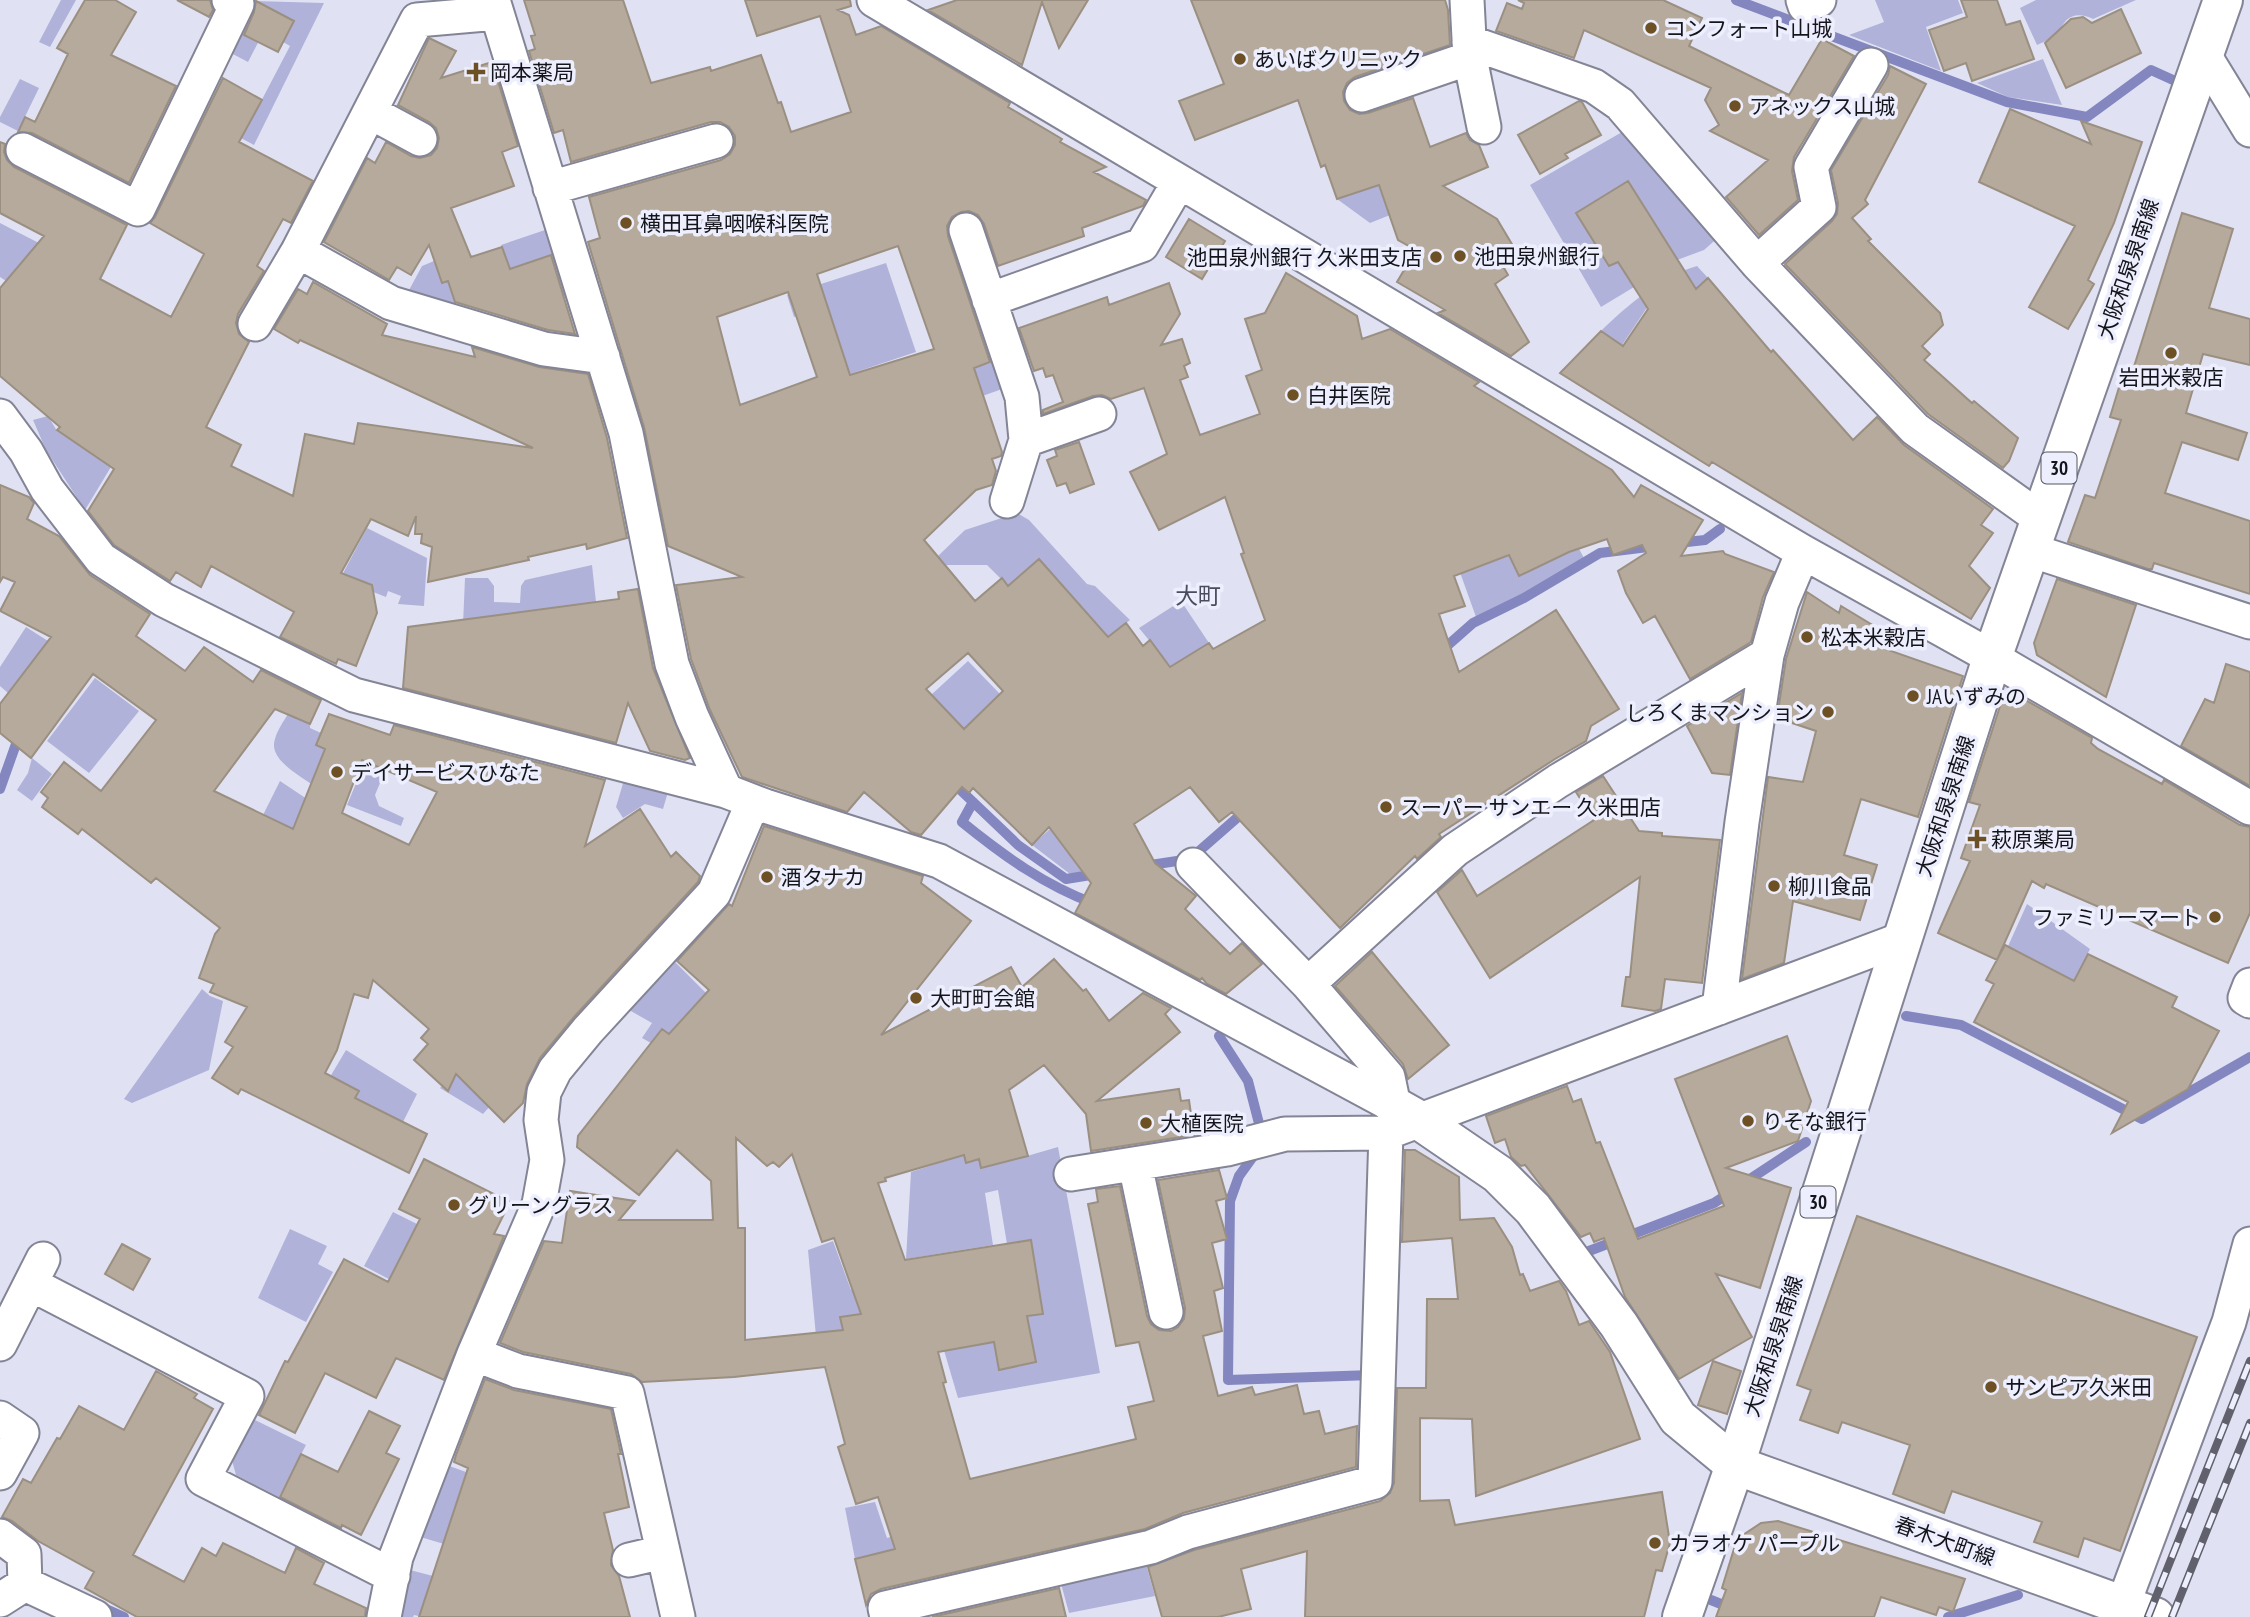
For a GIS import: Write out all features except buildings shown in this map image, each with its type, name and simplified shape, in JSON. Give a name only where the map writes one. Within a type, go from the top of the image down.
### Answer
[{"type":"main road","name":"大阪和泉泉南線","points":[[1682,1617],[1735,1465],[1992,658],[2223,0]]},
{"type":"main road","name":"春木大町線","points":[[1400,1120],[1498,1174],[1533,1209],[1619,1325],[1678,1418],[1735,1465],[2139,1611]]},
{"type":"street","points":[[23,150],[138,209],[237,4],[229,0]]},
{"type":"street","points":[[874,0],[1803,552],[2250,808]]},
{"type":"street","points":[[1467,0],[1470,50],[1484,127]]},
{"type":"street","points":[[1803,0],[1805,6],[1819,0]]},
{"type":"street","points":[[255,324],[298,251],[417,20],[495,6],[626,433],[671,657],[692,717],[739,796],[714,893],[555,1070],[544,1092],[541,1119],[547,1160],[539,1204],[474,1354],[396,1557],[384,1617]]},
{"type":"street","points":[[1362,95],[1470,50],[1594,86],[1620,104],[1757,263],[1915,429],[2035,535],[2250,622]]},
{"type":"street","points":[[2204,55],[2250,131]]},
{"type":"street","points":[[1757,263],[1819,207],[1811,167],[1871,65]]},
{"type":"street","points":[[370,112],[420,139]]},
{"type":"street","points":[[550,188],[716,141]]},
{"type":"street","points":[[989,300],[1133,263],[1179,182]]},
{"type":"street","points":[[966,230],[1023,397],[1027,440],[1007,501]]},
{"type":"street","points":[[298,251],[391,303],[544,349],[603,357]]},
{"type":"street","points":[[1027,440],[1099,414]]},
{"type":"street","points":[[0,416],[26,451],[47,489],[101,559],[164,600],[354,695],[739,796],[939,861],[1400,1120]]},
{"type":"street","points":[[1719,1008],[1742,822],[1767,655],[1782,602],[1803,552]]},
{"type":"street","points":[[1308,984],[1455,850],[1558,781],[1767,655]]},
{"type":"street","points":[[887,1617],[885,1608],[1151,1547],[1188,1532],[1374,1482],[1400,1120],[1388,1077],[1308,984],[1193,865]]},
{"type":"street","points":[[1071,1174],[1227,1149],[1285,1134],[1400,1120],[1719,1008],[1902,939]]},
{"type":"street","points":[[2250,985],[2245,998],[2250,1001]]},
{"type":"street","points":[[1135,1164],[1166,1312]]},
{"type":"street","points":[[2139,1611],[2229,1322],[2250,1244]]},
{"type":"street","points":[[0,1344],[37,1271],[247,1396],[203,1479],[393,1576]]},
{"type":"street","points":[[474,1354],[518,1371],[627,1393],[678,1617]]},
{"type":"street","points":[[0,1418],[22,1433],[0,1473]]},
{"type":"street","points":[[0,1536],[24,1554],[12,1592],[95,1617]]},
{"type":"street","points":[[629,1560],[663,1552]]},
{"type":"shaded area","points":[[61,0],[76,0],[50,47],[39,42]]},
{"type":"shaded area","points":[[1875,0],[1958,0],[1963,13],[1926,27],[1941,71],[1849,35],[1884,22]]},
{"type":"shaded area","points":[[2036,0],[2136,0],[2093,19],[2082,15],[2067,19],[2059,35],[2037,45],[2020,8]]},
{"type":"shaded area","points":[[251,1],[324,3],[254,145],[220,127],[257,109],[290,46],[264,31],[248,62],[227,51]]},
{"type":"shaded area","points":[[2043,59],[2062,105],[2008,97],[1977,83]]},
{"type":"shaded area","points":[[20,79],[39,88],[18,131],[0,122],[0,117]]},
{"type":"shaded area","points":[[1629,128],[1721,235],[1704,250],[1677,260],[1628,181],[1576,213],[1609,266],[1618,262],[1634,287],[1601,307],[1530,185]]},
{"type":"shaded area","points":[[1379,185],[1390,215],[1370,223],[1337,199]]},
{"type":"shaded area","points":[[0,223],[103,276],[64,293],[28,255],[6,281],[0,277]]},
{"type":"shaded area","points":[[548,229],[567,297],[512,281],[514,280],[501,245]]},
{"type":"shaded area","points":[[434,261],[442,283],[448,281],[457,307],[408,292],[422,266]]},
{"type":"shaded area","points":[[886,263],[916,352],[850,374],[827,306],[794,317],[787,295]]},
{"type":"shaded area","points":[[1697,266],[1708,278],[1670,312],[1648,306],[1622,345],[1601,331],[1646,292],[1672,276]]},
{"type":"shaded area","points":[[995,360],[1005,388],[957,405],[947,377]]},
{"type":"shaded area","points":[[48,416],[57,431],[99,459],[123,447],[85,510],[46,450],[33,420]]},
{"type":"shaded area","points":[[1017,513],[1029,520],[1087,584],[1095,586],[1130,620],[1087,653],[1037,649],[1085,611],[1079,605],[1008,586],[987,565],[946,565],[938,556],[965,530]]},
{"type":"shaded area","points":[[367,528],[427,558],[424,606],[398,604],[401,596],[388,591],[386,597],[340,579]]},
{"type":"shaded area","points":[[1578,547],[1584,558],[1476,617],[1457,564],[1485,554],[1488,563],[1509,555]]},
{"type":"shaded area","points":[[592,565],[596,602],[462,648],[465,578],[488,578],[494,586],[494,602],[520,603],[521,586],[525,580]]},
{"type":"shaded area","points":[[1181,601],[1209,643],[1171,667],[1139,628]]},
{"type":"shaded area","points":[[26,627],[48,641],[8,693],[0,686],[0,667]]},
{"type":"shaded area","points":[[968,661],[1000,694],[964,730],[931,695]]},
{"type":"shaded area","points":[[95,678],[139,711],[89,773],[47,741]]},
{"type":"shaded area","points":[[288,714],[310,724],[310,728],[321,733],[325,749],[311,784],[286,765],[276,753],[276,736]]},
{"type":"shaded area","points":[[32,758],[52,774],[32,801],[17,790],[28,773]]},
{"type":"shaded area","points":[[365,762],[385,771],[375,795],[379,806],[404,818],[401,826],[347,805]]},
{"type":"shaded area","points":[[624,780],[668,792],[663,809],[645,804],[623,818],[616,807]]},
{"type":"shaded area","points":[[280,781],[307,799],[294,829],[263,815]]},
{"type":"shaded area","points":[[1050,829],[1068,853],[1084,842],[1117,867],[1070,874],[1032,845]]},
{"type":"shaded area","points":[[2027,904],[2090,949],[2074,981],[2013,949],[2000,964]]},
{"type":"shaded area","points":[[671,958],[706,993],[658,1047],[642,1038],[652,1023],[622,1006]]},
{"type":"shaded area","points":[[202,989],[210,996],[223,1001],[209,1070],[132,1103],[124,1099]]},
{"type":"shaded area","points":[[346,1050],[417,1094],[403,1122],[355,1098],[359,1091],[330,1077]]},
{"type":"shaded area","points":[[456,1070],[491,1105],[483,1114],[440,1088]]},
{"type":"shaded area","points":[[1024,1146],[1027,1156],[1058,1147],[1100,1373],[958,1398],[943,1347],[954,1349],[978,1345],[975,1325],[1043,1314],[1031,1240],[1007,1244],[998,1190],[985,1193],[993,1245],[906,1259],[911,1172],[964,1155],[966,1163]]},
{"type":"shaded area","points":[[393,1212],[417,1224],[407,1245],[420,1251],[404,1287],[364,1266]]},
{"type":"shaded area","points":[[290,1229],[327,1246],[318,1264],[333,1272],[306,1322],[258,1298]]},
{"type":"shaded area","points":[[833,1241],[851,1290],[885,1279],[889,1309],[841,1318],[847,1352],[818,1358],[808,1250]]},
{"type":"shaded area","points":[[251,1418],[306,1445],[279,1497],[236,1475],[231,1457]]},
{"type":"shaded area","points":[[444,1464],[466,1472],[444,1544],[417,1536]]},
{"type":"shaded area","points":[[875,1502],[887,1538],[903,1533],[907,1547],[855,1559],[845,1508]]},
{"type":"shaded area","points":[[1145,1561],[1155,1596],[1069,1613],[1060,1580]]},
{"type":"shaded area","points":[[410,1570],[433,1576],[423,1617],[401,1617]]},
{"type":"waterway","points":[[1736,0],[2007,102],[2087,117],[2151,70],[2173,80]]},
{"type":"waterway","points":[[1678,543],[1705,540],[1720,529]]},
{"type":"waterway","points":[[1439,653],[1473,623],[1524,598],[1600,553],[1656,546]]},
{"type":"waterway","points":[[0,789],[16,744]]},
{"type":"waterway","points":[[951,781],[1018,845],[1066,879],[1097,874]]},
{"type":"waterway","points":[[973,802],[962,822],[1025,869],[1095,904]]},
{"type":"waterway","points":[[1144,866],[1190,859],[1246,810]]},
{"type":"waterway","points":[[1906,1016],[1961,1025],[2142,1119],[2250,1057]]},
{"type":"waterway","points":[[1219,1036],[1248,1081],[1262,1135]]},
{"type":"waterway","points":[[1744,1183],[1806,1142]]},
{"type":"waterway","points":[[1257,1151],[1239,1176],[1230,1201],[1228,1380],[1372,1377]]},
{"type":"waterway","points":[[1589,1251],[1714,1203],[1731,1192]]},
{"type":"waterway","points":[[1948,1617],[2018,1595]]},
{"type":"waterway","points":[[1711,1600],[1753,1617]]},
{"type":"waterway","points":[[97,1605],[124,1617]]},
{"type":"railway","points":[[2148,1617],[2250,1361]]},
{"type":"railway","points":[[2172,1617],[2250,1423]]},
{"type":"place","name":"コンフォート山城","points":[[1651,28]]},
{"type":"place","name":"あいばクリニック","points":[[1240,59]]},
{"type":"place","name":"岡本薬局","points":[[476,72]]},
{"type":"place","name":"アネックス山城","points":[[1735,106]]},
{"type":"place","name":"横田耳鼻咽喉科医院","points":[[626,223]]},
{"type":"place","name":"池田泉州銀行","points":[[1460,256]]},
{"type":"place","name":"池田泉州銀行 久米田支店","points":[[1436,257]]},
{"type":"place","name":"岩田米穀店","points":[[2171,353]]},
{"type":"place","name":"白井医院","points":[[1293,395]]},
{"type":"place","name":"松本米穀店","points":[[1807,637]]},
{"type":"place","name":"JAいずみの","points":[[1913,696]]},
{"type":"place","name":"しろくまマンション","points":[[1828,712]]},
{"type":"place","name":"デイサービスひなた","points":[[337,772]]},
{"type":"place","name":"スーパー サンエー 久米田店","points":[[1386,807]]},
{"type":"place","name":"萩原薬局","points":[[1977,839]]},
{"type":"place","name":"酒タナカ","points":[[767,877]]},
{"type":"place","name":"柳川食品","points":[[1774,886]]},
{"type":"place","name":"ファミリーマート","points":[[2215,917]]},
{"type":"place","name":"大町町会館","points":[[916,998]]},
{"type":"place","name":"りそな銀行","points":[[1748,1121]]},
{"type":"place","name":"大植医院","points":[[1146,1123]]},
{"type":"place","name":"グリーングラス","points":[[454,1205]]},
{"type":"place","name":"サンピア久米田","points":[[1991,1387]]},
{"type":"place","name":"カラオケ パープル","points":[[1655,1543]]},
{"type":"district","name":"大町","points":[[1198,595]]}]
